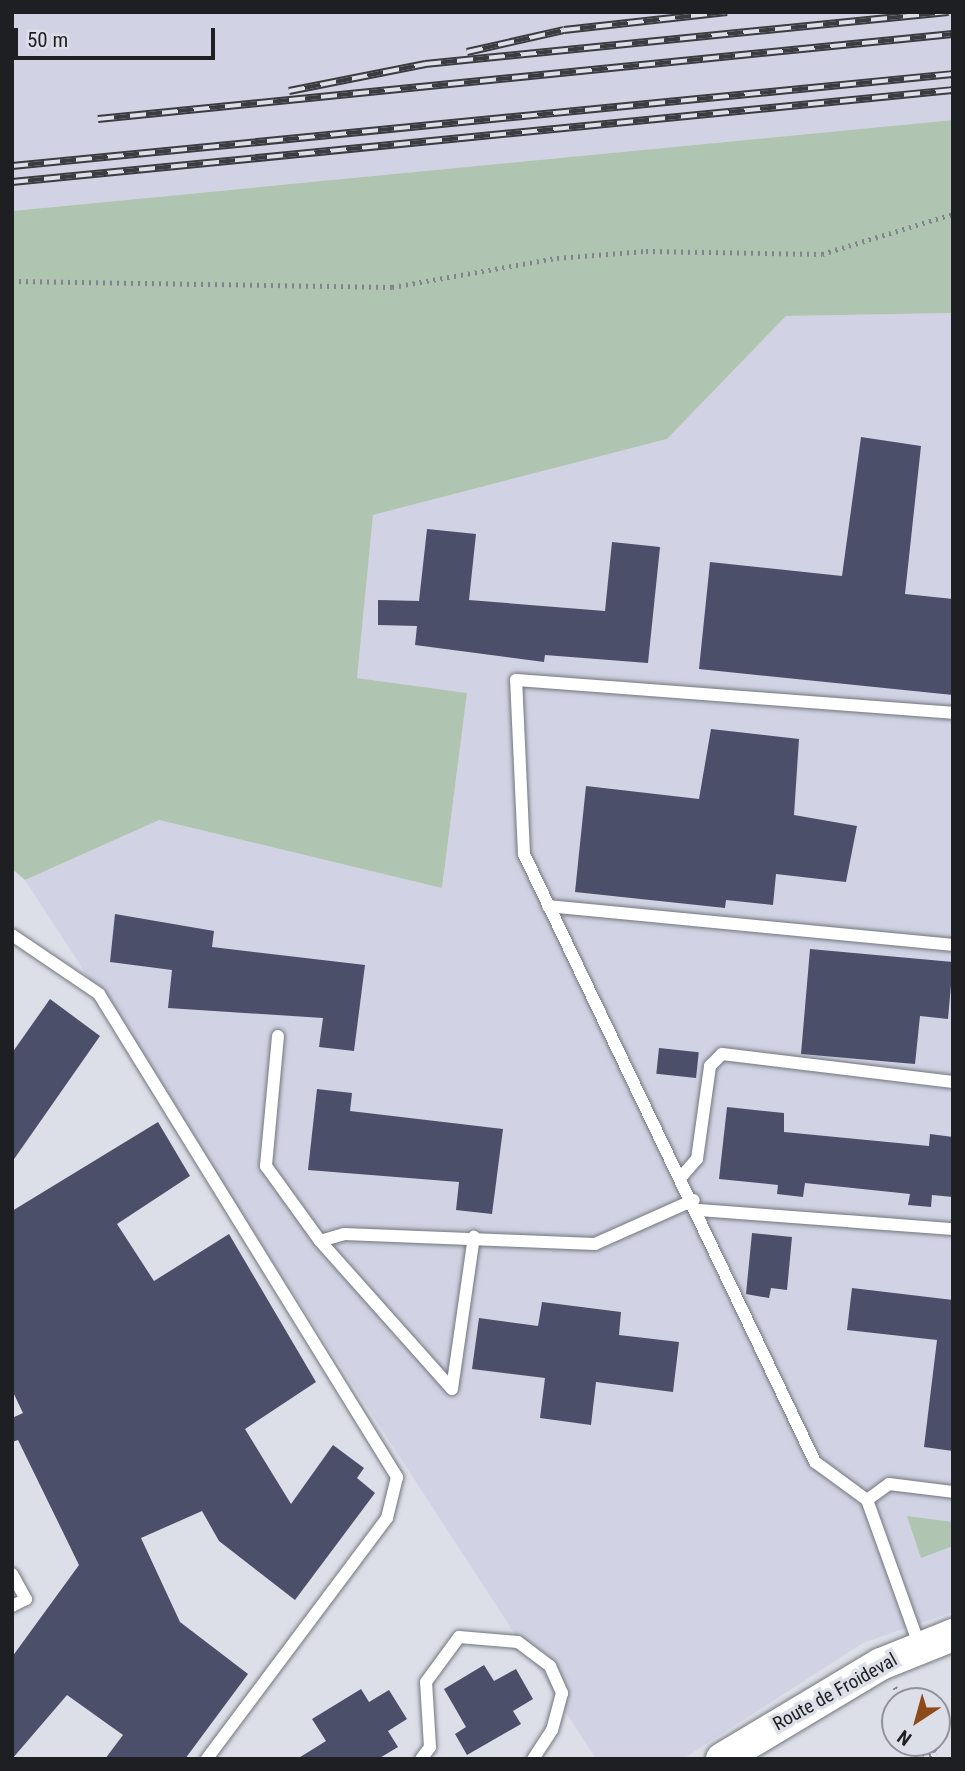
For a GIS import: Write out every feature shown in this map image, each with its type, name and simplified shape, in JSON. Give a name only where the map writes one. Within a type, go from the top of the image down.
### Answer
[{"type":"street","name":"Route de Froideval","points":[[722,1759],[919,1647],[953,1635]]},
{"type":"lane","points":[[919,1647],[867,1500],[815,1462],[696,1205],[524,855],[516,680],[953,713]]},
{"type":"lane","points":[[548,906],[953,945]]},
{"type":"lane","points":[[12,934],[99,994],[397,1477],[387,1518],[207,1759]]},
{"type":"lane","points":[[278,1036],[266,1166],[320,1241],[452,1389],[474,1237]]},
{"type":"lane","points":[[682,1176],[696,1159],[710,1066],[722,1054],[953,1082]]},
{"type":"lane","points":[[320,1241],[344,1234],[474,1237],[594,1244],[696,1205],[953,1229]]},
{"type":"lane","points":[[867,1500],[889,1484],[953,1492]]},
{"type":"lane","points":[[12,1574],[26,1599],[12,1606]]},
{"type":"lane","points":[[421,1759],[430,1747],[426,1682],[459,1637],[518,1642],[550,1666],[562,1693],[552,1730],[533,1759]]},
{"type":"path","points":[[12,281],[392,287],[557,258],[646,251],[822,254],[953,214]]},
{"type":"shaded area","points":[[12,12],[953,12],[953,120],[12,211]]},
{"type":"shaded area","points":[[953,313],[953,1612],[863,1643],[683,1759],[596,1759],[25,880],[158,820],[442,887],[467,693],[356,678],[373,515],[667,439],[786,316]]},
{"type":"green space","points":[[953,120],[953,313],[786,316],[667,439],[373,515],[357,678],[467,693],[442,888],[159,820],[25,880],[12,869],[12,211]]},
{"type":"green space","points":[[907,1516],[953,1522],[953,1546],[921,1558]]},
{"type":"building","points":[[861,437],[921,446],[905,594],[953,599],[953,695],[699,669],[710,562],[842,576]]},
{"type":"building","points":[[427,529],[476,534],[469,600],[605,611],[612,542],[660,547],[648,663],[545,655],[544,662],[415,645],[417,626],[378,625],[378,600],[419,601]]},
{"type":"building","points":[[711,729],[799,739],[794,815],[857,826],[846,882],[776,874],[773,905],[726,900],[725,908],[575,892],[586,786],[699,799]]},
{"type":"building","points":[[115,914],[214,931],[212,947],[365,965],[354,1051],[319,1047],[323,1018],[168,1008],[172,970],[110,962]]},
{"type":"building","points":[[810,949],[953,962],[948,1019],[920,1016],[915,1064],[801,1054]]},
{"type":"building","points":[[50,999],[100,1036],[12,1162],[12,1053]]},
{"type":"building","points":[[659,1048],[699,1052],[696,1078],[656,1074]]},
{"type":"building","points":[[317,1089],[352,1093],[350,1111],[503,1129],[492,1214],[456,1210],[459,1182],[308,1170]]},
{"type":"building","points":[[727,1107],[784,1113],[784,1132],[929,1146],[930,1134],[953,1137],[953,1197],[932,1195],[931,1207],[908,1205],[910,1194],[805,1183],[803,1197],[777,1194],[778,1185],[719,1179]]},
{"type":"building","points":[[158,1122],[190,1176],[117,1224],[154,1281],[229,1234],[316,1382],[245,1429],[291,1504],[333,1445],[364,1468],[357,1478],[375,1493],[295,1600],[219,1541],[202,1511],[141,1538],[180,1622],[248,1674],[185,1759],[105,1759],[123,1735],[67,1695],[12,1759],[12,1657],[79,1565],[18,1440],[12,1442],[12,1418],[23,1413],[12,1390],[12,1211]]},
{"type":"building","points":[[752,1233],[792,1237],[787,1290],[771,1288],[769,1298],[746,1294]]},
{"type":"building","points":[[852,1288],[953,1300],[953,1451],[924,1447],[937,1340],[847,1330]]},
{"type":"building","points":[[542,1302],[621,1312],[619,1335],[679,1342],[673,1392],[596,1382],[591,1425],[540,1418],[545,1378],[472,1369],[479,1318],[538,1326]]},
{"type":"building","points":[[484,1665],[494,1681],[516,1669],[533,1699],[513,1711],[521,1724],[467,1755],[455,1734],[466,1727],[444,1689]]},
{"type":"building","points":[[361,1689],[369,1702],[389,1690],[407,1719],[388,1731],[398,1747],[378,1759],[297,1759],[326,1741],[312,1719]]},
{"type":"railway","points":[[467,52],[564,30],[727,12]]},
{"type":"railway","points":[[289,91],[425,64],[948,12]]},
{"type":"railway","points":[[98,119],[953,34]]},
{"type":"railway","points":[[12,166],[953,74]]},
{"type":"railway","points":[[12,182],[953,90]]}]
